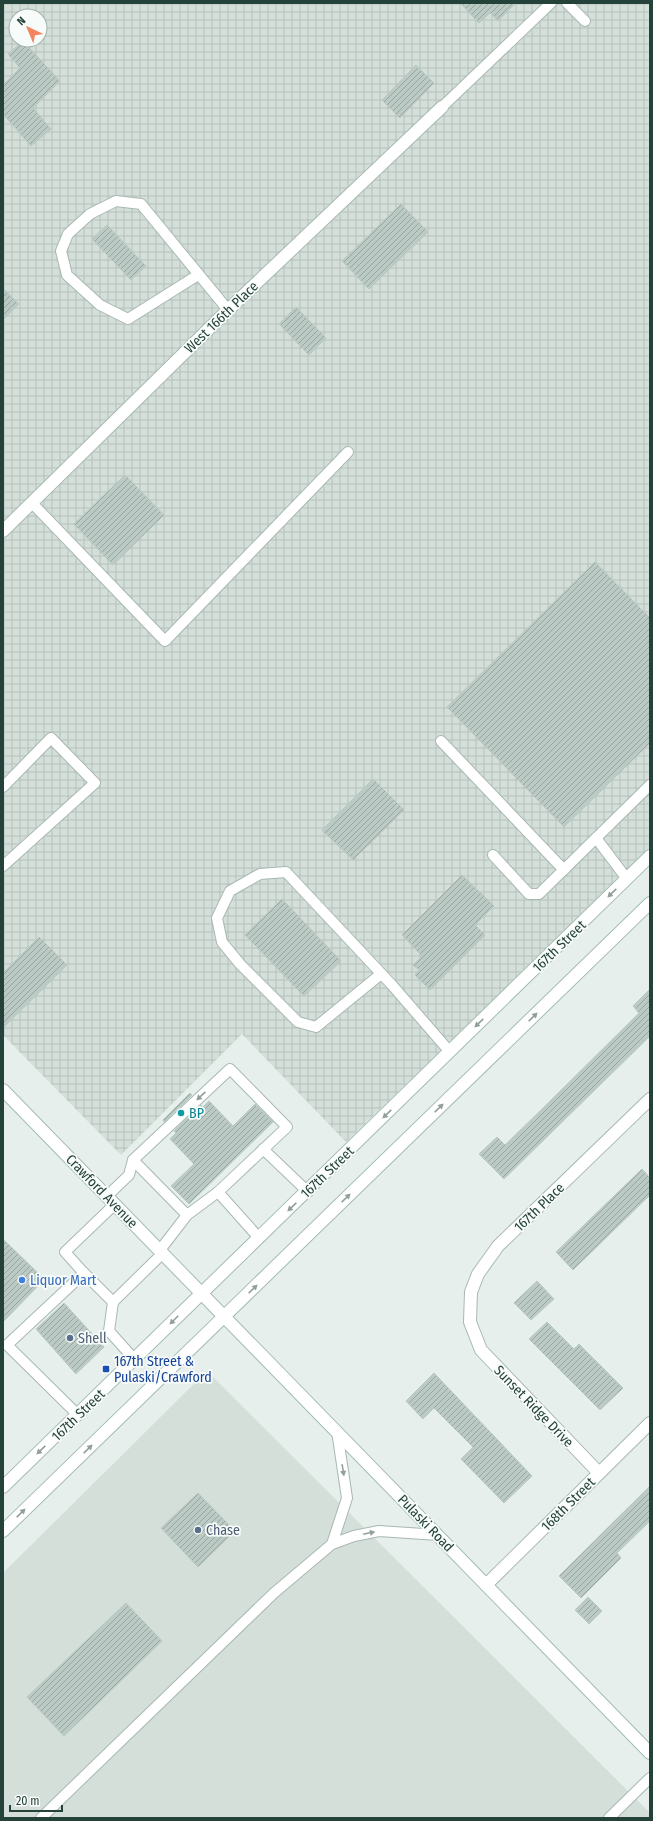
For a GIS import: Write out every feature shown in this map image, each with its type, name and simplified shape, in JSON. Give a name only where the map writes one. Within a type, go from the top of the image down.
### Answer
[{"type":"main road","name":"West 166th Place","points":[[3,531],[228,310],[442,107]]},
{"type":"main road","name":"167th Street","points":[[5,1481],[78,1415],[202,1293],[308,1192],[650,856]]},
{"type":"main road","points":[[3,1531],[650,903]]},
{"type":"main road","name":"Crawford Avenue","points":[[3,1090],[202,1293]]},
{"type":"main road","name":"167th Place","points":[[474,1335],[470,1322],[469,1308],[471,1292],[478,1274],[487,1259],[650,1099]]},
{"type":"main road","name":"Pulaski Road","points":[[202,1293],[650,1753]]},
{"type":"main road","name":"Sunset Ridge Drive","points":[[474,1335],[481,1350],[491,1362],[599,1473]]},
{"type":"main road","name":"168th Street","points":[[486,1585],[650,1423]]},
{"type":"lane","points":[[442,107],[551,3]]},
{"type":"lane","points":[[566,3],[584,21]]},
{"type":"lane","points":[[198,274],[128,319],[100,305],[67,275],[61,251],[68,234],[90,214],[116,201],[141,204],[228,310]]},
{"type":"lane","points":[[32,503],[165,641],[348,452]]},
{"type":"lane","points":[[3,787],[51,738],[95,783],[3,866]]},
{"type":"lane","points":[[441,741],[564,870]]},
{"type":"lane","points":[[493,855],[530,894],[540,894],[650,785]]},
{"type":"lane","points":[[596,838],[627,878]]},
{"type":"lane","points":[[382,974],[316,1027],[298,1022],[240,964],[222,942],[217,918],[230,890],[260,874],[286,872],[382,974],[450,1052]]},
{"type":"lane","points":[[113,1302],[64,1252],[111,1200],[129,1175],[133,1160],[230,1069],[287,1126],[218,1192],[187,1215],[162,1252],[113,1302],[109,1331],[134,1359]]},
{"type":"lane","points":[[263,1149],[308,1192]]},
{"type":"lane","points":[[133,1160],[187,1215]]},
{"type":"lane","points":[[218,1192],[259,1238]]},
{"type":"lane","points":[[78,1415],[7,1345],[84,1273]]},
{"type":"lane","points":[[332,1544],[347,1498],[337,1432]]},
{"type":"lane","points":[[41,1818],[274,1593],[332,1544],[354,1536],[379,1531],[438,1535]]},
{"type":"lane","points":[[609,1818],[650,1778]]},
{"type":"shaded area","points":[[3,3],[650,3],[650,848],[346,1142],[242,1034],[121,1155],[3,1035]]},
{"type":"shaded area","points":[[207,1371],[650,1813],[650,1818],[3,1818],[3,1573]]},
{"type":"building","points":[[460,3],[516,3],[498,21],[490,13],[479,23]]},
{"type":"building","points":[[15,48],[29,48],[60,81],[33,108],[51,129],[31,146],[3,114],[3,85],[20,68],[8,54]]},
{"type":"building","points":[[416,65],[434,83],[400,118],[382,100]]},
{"type":"building","points":[[401,204],[428,232],[369,289],[342,261]]},
{"type":"building","points":[[107,225],[146,266],[131,280],[92,239]]},
{"type":"building","points":[[3,288],[19,304],[3,320]]},
{"type":"building","points":[[296,307],[326,338],[309,355],[279,324]]},
{"type":"building","points":[[125,475],[164,515],[113,565],[74,524]]},
{"type":"building","points":[[595,562],[650,618],[650,743],[564,827],[447,707]]},
{"type":"building","points":[[373,779],[404,810],[353,860],[322,830]]},
{"type":"building","points":[[462,875],[494,906],[475,925],[485,935],[430,990],[415,975],[419,970],[413,965],[422,956],[402,935]]},
{"type":"building","points":[[282,899],[341,961],[304,996],[245,935]]},
{"type":"building","points":[[39,937],[67,965],[3,1028],[3,973]]},
{"type":"building","points":[[650,989],[650,1036],[504,1179],[479,1154],[497,1137],[505,1145],[639,1013],[633,1006]]},
{"type":"building","points":[[190,1093],[192,1095],[164,1122],[163,1120]]},
{"type":"building","points":[[209,1101],[233,1126],[255,1104],[273,1122],[189,1204],[171,1186],[194,1164],[170,1139],[176,1133],[174,1131],[201,1105],[203,1107]]},
{"type":"building","points":[[642,1169],[650,1178],[650,1195],[573,1270],[556,1252]]},
{"type":"building","name":"Liquor Mart","points":[[3,1239],[41,1276],[40,1284],[3,1322]]},
{"type":"building","points":[[537,1281],[554,1299],[531,1320],[514,1303]]},
{"type":"building","name":"Shell","points":[[64,1303],[104,1347],[76,1374],[36,1329]]},
{"type":"building","points":[[547,1322],[574,1349],[579,1344],[623,1388],[600,1410],[529,1339]]},
{"type":"building","points":[[434,1373],[532,1476],[504,1503],[461,1459],[473,1447],[434,1408],[423,1419],[406,1401]]},
{"type":"building","points":[[650,1486],[650,1521],[617,1553],[621,1558],[581,1598],[559,1576]]},
{"type":"building","name":"Chase","points":[[198,1493],[235,1531],[198,1567],[161,1528]]},
{"type":"building","points":[[588,1597],[602,1611],[589,1624],[575,1610]]},
{"type":"building","points":[[126,1603],[162,1641],[64,1736],[27,1697]]},
{"type":"place","name":"BP","points":[[181,1113]]},
{"type":"place","name":"Liquor Mart","points":[[22,1280]]},
{"type":"place","name":"Shell","points":[[70,1338]]},
{"type":"place","name":"167th Street & Pulaski/Crawford","points":[[106,1369]]},
{"type":"place","name":"Chase","points":[[198,1530]]}]
